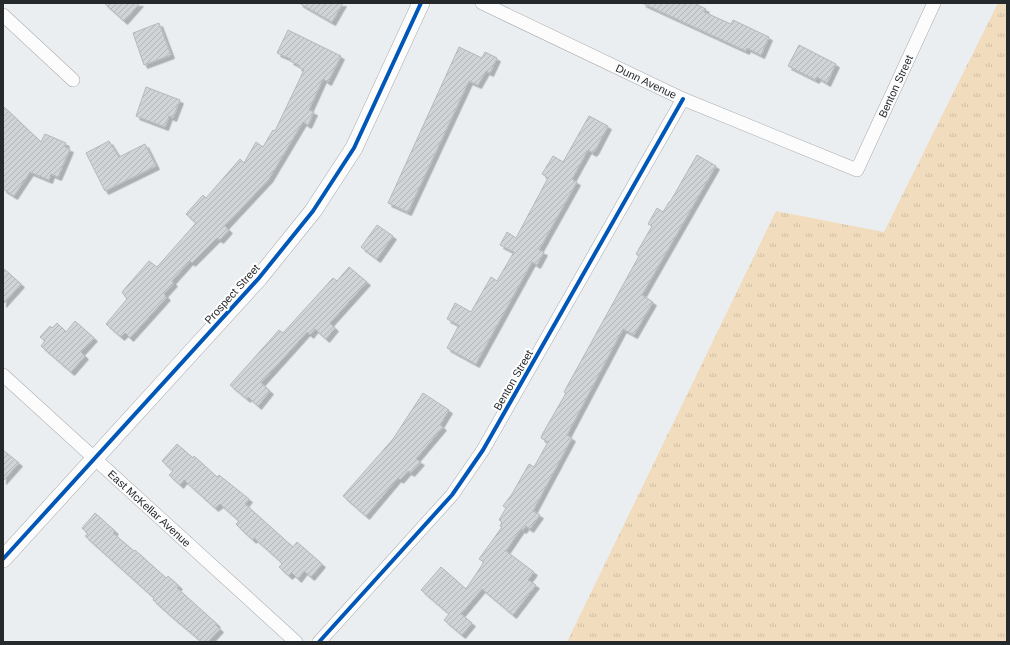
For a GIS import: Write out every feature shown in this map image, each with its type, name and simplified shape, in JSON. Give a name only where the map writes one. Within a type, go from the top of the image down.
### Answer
[{"type":"street","name":"Prospect Street","points":[[3,559],[259,278],[313,211],[354,148],[421,3]]},
{"type":"street","name":"Dunn Avenue","points":[[482,3],[682,99],[857,170]]},
{"type":"street","name":"Benton Street","points":[[857,170],[934,3]]},
{"type":"street","points":[[3,15],[73,80]]},
{"type":"street","name":"Benton Street","points":[[319,642],[452,495],[484,450],[682,99]]},
{"type":"street","name":"East McKellar Avenue","points":[[3,375],[296,642]]},
{"type":"green space","points":[[998,3],[1007,3],[1007,642],[567,642],[776,211],[884,232]]},
{"type":"building","points":[[104,3],[140,3],[124,21]]},
{"type":"building","points":[[299,3],[343,3],[332,22]]},
{"type":"building","points":[[642,3],[694,3],[706,9],[704,12],[731,24],[733,20],[769,37],[761,55],[747,48],[746,51]]},
{"type":"building","points":[[159,23],[171,55],[144,65],[133,33]]},
{"type":"building","points":[[288,30],[341,56],[328,82],[323,79],[309,110],[314,112],[308,125],[303,122],[269,179],[225,226],[229,230],[220,240],[217,238],[192,263],[190,261],[172,281],[174,283],[164,294],[167,297],[130,338],[125,333],[121,337],[106,324],[127,299],[122,292],[149,261],[157,267],[196,223],[186,214],[203,195],[206,198],[240,159],[244,163],[256,142],[263,147],[273,130],[275,131],[304,70],[298,67],[299,65],[290,61],[291,59],[277,53]]},
{"type":"building","points":[[799,45],[836,64],[827,83],[817,77],[816,80],[788,66]]},
{"type":"building","points":[[459,47],[482,58],[485,52],[497,58],[490,73],[486,71],[478,85],[469,81],[408,212],[388,203]]},
{"type":"building","points":[[146,87],[180,100],[173,118],[169,116],[165,127],[136,116]]},
{"type":"building","points":[[3,106],[41,142],[45,134],[66,143],[65,147],[70,149],[58,177],[51,174],[49,180],[30,172],[14,196],[3,189]]},
{"type":"building","points":[[589,116],[608,126],[595,151],[593,153],[588,150],[572,179],[577,182],[539,250],[544,252],[537,265],[532,262],[476,364],[447,348],[459,325],[447,319],[455,303],[471,312],[491,277],[497,281],[514,252],[500,245],[507,232],[516,238],[548,178],[542,174],[553,156],[563,162]]},
{"type":"building","points":[[109,141],[119,157],[145,144],[156,166],[105,191],[86,153]]},
{"type":"building","points":[[697,155],[716,166],[642,295],[653,302],[634,335],[623,329],[567,435],[572,438],[533,511],[540,515],[530,529],[526,526],[523,530],[521,529],[506,551],[534,572],[528,580],[536,585],[513,615],[482,589],[461,614],[472,623],[462,635],[444,620],[449,614],[421,590],[441,567],[466,589],[484,562],[479,559],[502,527],[500,526],[502,522],[499,520],[506,508],[503,506],[512,494],[529,464],[534,467],[548,442],[541,438],[543,433],[639,256],[636,254],[652,226],[648,224],[657,208],[663,212]]},
{"type":"building","points":[[377,225],[393,236],[377,259],[361,247]]},
{"type":"building","points":[[349,267],[367,282],[330,323],[335,328],[326,339],[315,329],[310,335],[307,332],[261,383],[270,391],[258,406],[230,385],[279,330],[283,333],[333,278],[337,281]]},
{"type":"building","points":[[3,268],[21,284],[3,304]]},
{"type":"building","points":[[75,321],[94,338],[81,352],[85,356],[71,372],[41,346],[45,341],[40,337],[50,326],[52,328],[57,323],[66,332]]},
{"type":"building","points":[[423,393],[449,410],[440,425],[443,427],[416,459],[421,462],[411,473],[408,471],[400,480],[398,478],[366,516],[343,496],[393,439]]},
{"type":"building","points":[[177,444],[193,458],[194,456],[217,477],[219,475],[249,499],[245,504],[293,547],[297,542],[322,564],[311,577],[304,571],[298,579],[292,573],[289,576],[279,567],[282,564],[280,561],[254,538],[253,540],[243,531],[236,524],[239,521],[220,504],[215,508],[184,480],[180,485],[169,475],[173,471],[162,461]]},
{"type":"building","points":[[3,450],[19,463],[3,481]]},
{"type":"building","points":[[95,513],[115,531],[113,533],[134,551],[135,550],[166,578],[168,576],[179,586],[177,588],[217,624],[216,625],[220,629],[208,642],[202,642],[172,617],[153,600],[154,598],[85,536],[88,534],[82,528]]},
{"type":"cycle path","points":[[3,559],[259,278],[313,211],[354,148],[421,3]]},
{"type":"cycle path","points":[[319,642],[452,495],[483,450],[683,99]]}]
